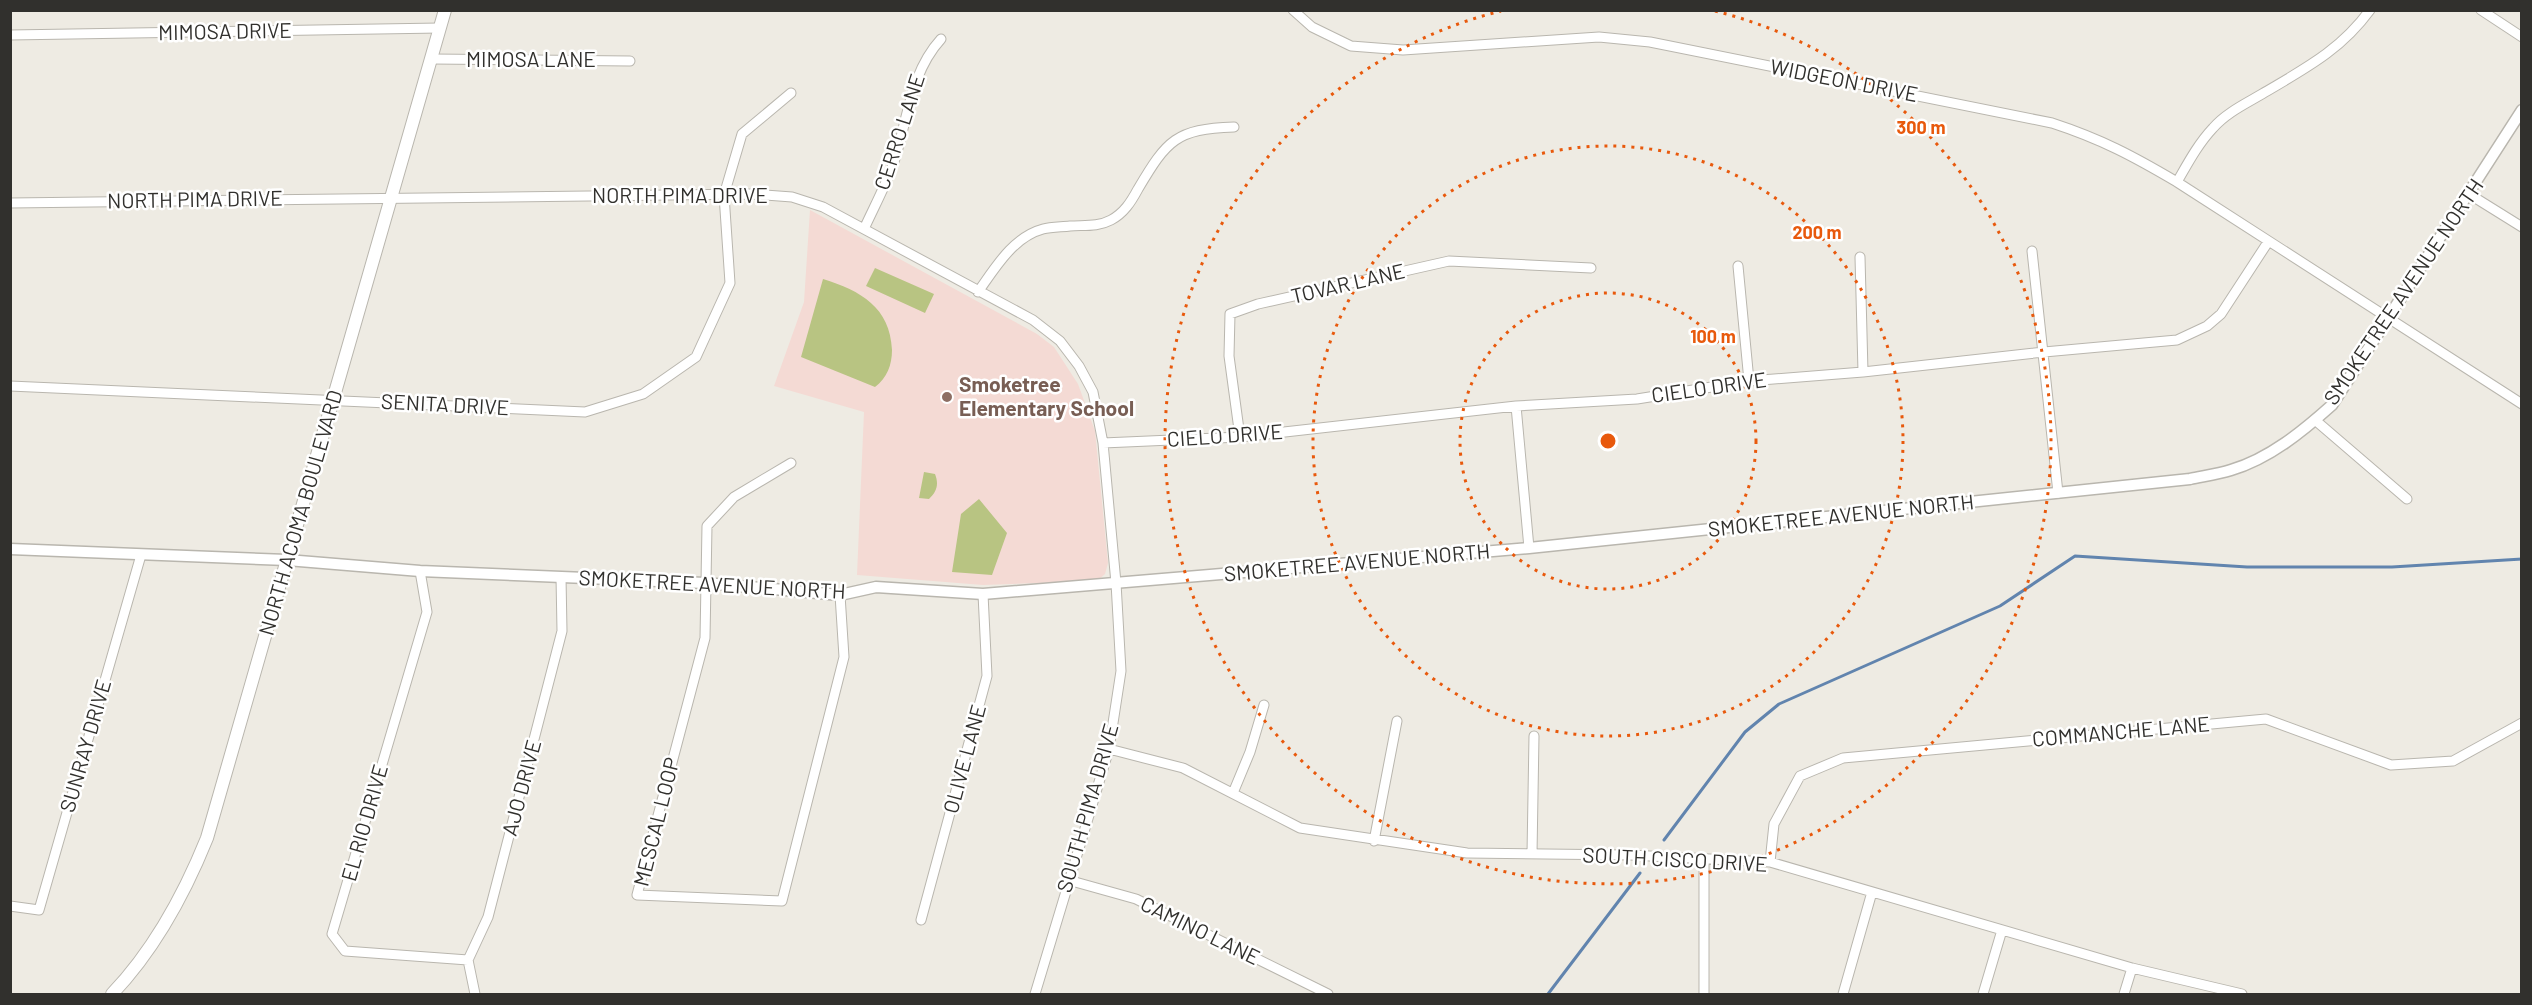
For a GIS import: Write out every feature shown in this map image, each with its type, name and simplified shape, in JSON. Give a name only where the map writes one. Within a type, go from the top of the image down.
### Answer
[{"type":"main road","name":"NORTH ACOMA BOULEVARD","points":[[112,994],[150,949],[191,876],[207,838],[445,10]]},
{"type":"street","name":"WIDGEON DRIVE","points":[[1293,10],[1312,27],[1351,46],[1403,50],[1599,37],[1650,42],[2052,123],[2096,137],[2124,150],[2177,182],[2522,404]]},
{"type":"street","points":[[2177,182],[2213,127],[2236,108],[2327,55],[2349,38],[2370,10]]},
{"type":"street","points":[[2481,10],[2522,37]]},
{"type":"street","name":"MIMOSA DRIVE","points":[[10,35],[440,28]]},
{"type":"street","name":"CERRO LANE","points":[[864,229],[893,164],[915,83],[924,62],[941,39]]},
{"type":"street","name":"MIMOSA LANE","points":[[432,59],[630,60]]},
{"type":"street","points":[[724,195],[742,134],[791,93]]},
{"type":"street","name":"SMOKETREE AVENUE NORTH","points":[[10,549],[287,560],[420,571],[705,583],[840,595],[876,587],[983,594],[1529,548],[2190,479],[2233,469],[2270,453],[2332,405],[2522,110]]},
{"type":"street","points":[[978,292],[1008,252],[1029,235],[1044,229],[1092,226],[1110,220],[1125,210],[1160,155],[1173,141],[1191,131],[1234,127]]},
{"type":"street","name":"NORTH PIMA DRIVE","points":[[10,203],[767,194],[803,199],[864,229],[1033,320],[1060,342],[1079,366],[1093,392],[1103,443],[1116,582]]},
{"type":"street","points":[[2469,194],[2522,227]]},
{"type":"street","name":"SENITA DRIVE","points":[[10,386],[585,412],[643,394],[696,357],[730,283],[724,195]]},
{"type":"street","name":"CIELO DRIVE","points":[[1103,443],[1240,437],[1516,406],[1637,399],[1749,381],[1863,372],[2177,340],[2207,326],[2220,314],[2268,242]]},
{"type":"street","points":[[2032,251],[2058,493]]},
{"type":"street","points":[[1860,258],[1863,372]]},
{"type":"street","name":"TOVAR LANE","points":[[1240,437],[1229,356],[1230,314],[1258,304],[1449,261],[1591,268]]},
{"type":"street","points":[[1738,266],[1749,381]]},
{"type":"street","points":[[1516,406],[1529,548]]},
{"type":"street","points":[[2315,420],[2407,499]]},
{"type":"street","points":[[705,583],[708,526],[734,497],[791,463]]},
{"type":"street","name":"SUNRAY DRIVE","points":[[10,906],[39,910],[141,555]]},
{"type":"street","name":"EL RIO DRIVE","points":[[420,571],[427,612],[332,934],[345,951],[468,960]]},
{"type":"street","name":"AJO DRIVE","points":[[468,960],[489,917],[562,631],[561,578]]},
{"type":"street","name":"SOUTH PIMA DRIVE","points":[[1035,994],[1109,749],[1121,671],[1116,582]]},
{"type":"street","name":"MESCAL LOOP","points":[[705,583],[705,638],[637,895],[782,901],[843,657],[840,595]]},
{"type":"street","name":"OLIVE LANE","points":[[921,921],[987,675],[983,594]]},
{"type":"street","points":[[1233,793],[1250,752],[1264,705]]},
{"type":"street","name":"COMMANCHE LANE","points":[[1770,862],[1774,824],[1800,776],[1843,759],[2266,719],[2391,765],[2453,761],[2522,723]]},
{"type":"street","points":[[1374,841],[1397,721]]},
{"type":"street","points":[[1532,854],[1534,736]]},
{"type":"street","name":"SOUTH CISCO DRIVE","points":[[1109,749],[1183,768],[1300,828],[1467,854],[1770,862],[2132,968],[2242,994]]},
{"type":"street","points":[[1704,859],[1704,994]]},
{"type":"street","name":"CAMINO LANE","points":[[1068,880],[1116,892],[1149,905],[1328,994]]},
{"type":"street","points":[[1843,994],[1872,892]]},
{"type":"street","points":[[1983,994],[2002,930]]},
{"type":"street","points":[[468,960],[475,994]]},
{"type":"street","points":[[2124,994],[2132,968]]},
{"type":"shaded area","name":"Smoketree Elementary School","points":[[810,210],[1037,334],[1054,347],[1078,384],[1095,431],[1108,563],[1105,574],[1097,581],[983,585],[857,575],[864,412],[774,386],[804,302]]},
{"type":"green space","points":[[875,268],[934,294],[925,313],[866,286]]},
{"type":"green space","points":[[823,279],[861,295],[871,303],[886,322],[892,350],[891,361],[886,375],[875,387],[801,357]]},
{"type":"green space","points":[[924,472],[935,474],[937,481],[934,494],[929,499],[919,498]]},
{"type":"green space","points":[[979,499],[1007,533],[992,575],[952,572],[961,514]]},
{"type":"waterway","points":[[1664,840],[1745,732],[1779,704],[2000,606],[2075,556],[2247,567],[2392,567],[2522,559]]},
{"type":"waterway","points":[[1548,994],[1640,873]]},
{"type":"place","name":"Smoketree Elementary School","points":[[947,397]]}]
